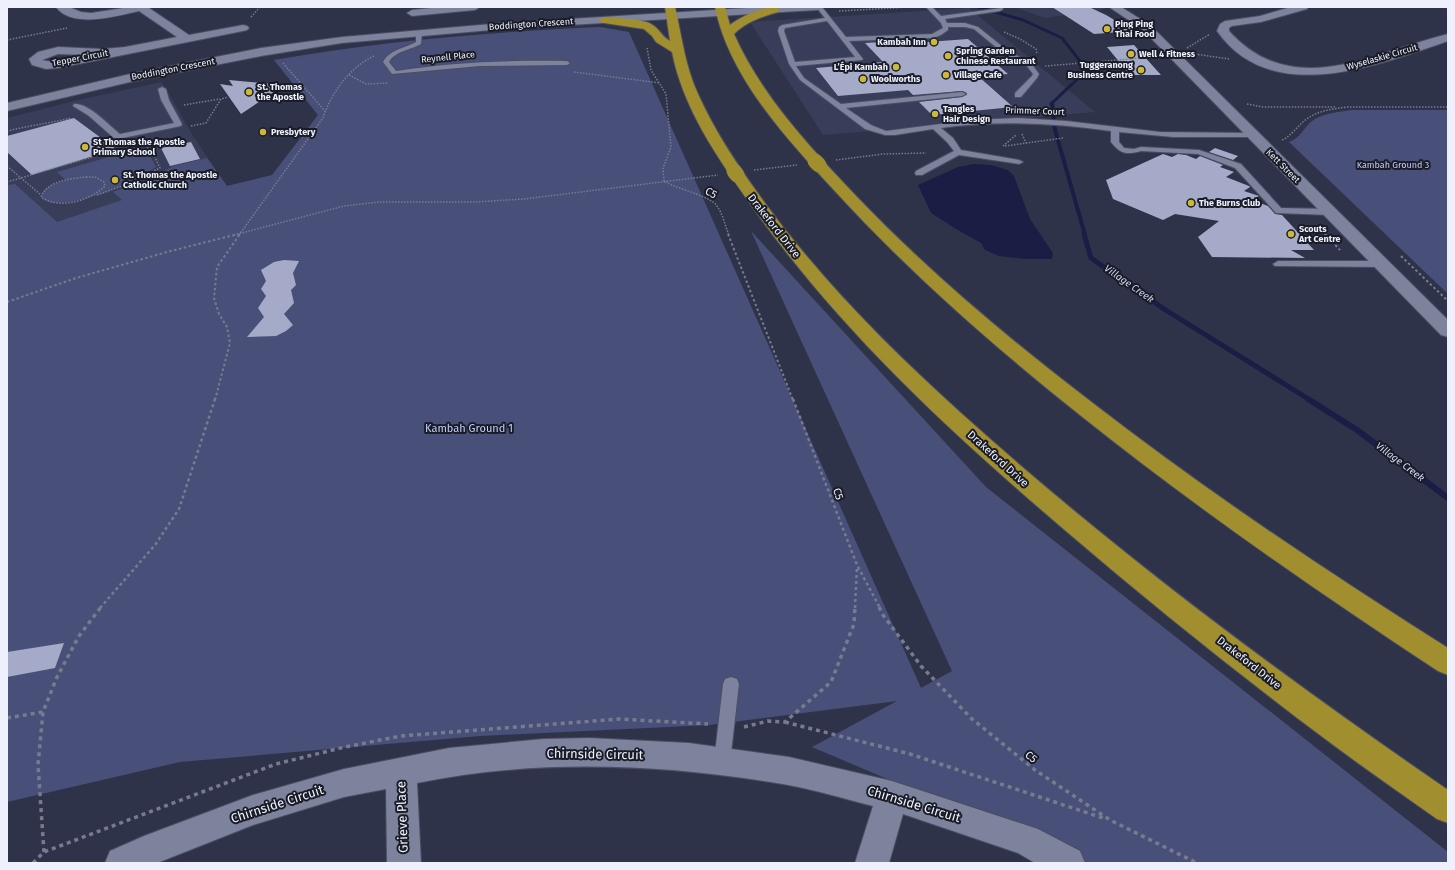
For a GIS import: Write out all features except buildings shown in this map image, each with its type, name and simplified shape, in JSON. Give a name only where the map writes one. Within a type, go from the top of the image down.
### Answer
[{"type":"highway","points":[[607,16],[640,7]]},
{"type":"highway","points":[[718,9],[739,57],[780,119],[823,162],[867,218],[924,273],[998,338],[1119,435],[1244,526],[1387,624],[1448,663]]},
{"type":"highway","points":[[728,34],[735,26],[751,16],[774,10]]},
{"type":"highway","name":"Drakeford Drive","points":[[670,11],[677,50],[696,103],[735,173],[782,238],[833,299],[900,369],[1015,475],[1147,584],[1336,730],[1448,808]]},
{"type":"highway","points":[[607,16],[648,26],[657,34],[660,40],[677,50]]},
{"type":"street","points":[[61,7],[74,14],[90,16],[109,14],[143,7],[186,38]]},
{"type":"street","points":[[418,31],[410,10],[475,7]]},
{"type":"street","name":"Boddington Crescent","points":[[7,107],[130,78],[265,52],[342,40],[418,31],[503,26],[670,11],[718,9],[774,10],[818,7]]},
{"type":"street","name":"Kett Street","points":[[1114,7],[1146,28],[1174,55],[1448,331]]},
{"type":"street","name":"Wyselaskie Circuit","points":[[1303,7],[1261,19],[1229,23],[1224,26],[1223,31],[1254,58],[1262,63],[1299,71],[1329,70],[1351,67],[1448,37]]},
{"type":"street","name":"Tepper Circuit","points":[[122,50],[101,53],[63,49],[45,54],[35,59],[36,62],[40,64],[58,64],[122,50],[243,28]]},
{"type":"street","name":"Chirnside Circuit","points":[[122,863],[144,852],[253,810],[344,783],[449,762],[543,753],[589,752],[689,757],[789,771],[892,796],[1026,840],[1068,863]]},
{"type":"street","name":"Grieve Place","points":[[401,771],[404,863]]},
{"type":"street","points":[[872,863],[892,796]]},
{"type":"lane","points":[[792,64],[860,59],[818,7]]},
{"type":"lane","points":[[844,39],[932,36],[944,32],[946,29],[945,25],[929,7]]},
{"type":"lane","points":[[940,18],[1000,9]]},
{"type":"lane","name":"Primmer Court","points":[[829,19],[782,27],[782,32],[792,64],[802,80],[868,127],[885,133],[894,133],[967,121],[1041,120],[1183,135],[1256,139]]},
{"type":"lane","name":"Primmer Court","points":[[945,25],[967,26],[977,29],[1009,54],[1029,63],[1034,68],[1036,74],[1035,77],[1018,95]]},
{"type":"lane","name":"Reynell Place","points":[[418,31],[419,43],[414,47],[394,53],[388,58],[386,62],[394,73],[482,63],[567,63]]},
{"type":"lane","points":[[77,106],[87,112],[118,138],[178,124],[165,100],[162,89]]},
{"type":"lane","points":[[839,106],[962,94]]},
{"type":"lane","points":[[934,126],[950,140],[957,152]]},
{"type":"lane","points":[[1115,128],[1115,142],[1122,150],[1134,151],[1141,149],[1200,152],[1238,166],[1279,211],[1329,212]]},
{"type":"lane","points":[[919,174],[957,152],[1019,162]]},
{"type":"lane","points":[[1278,264],[1381,264]]},
{"type":"lane","points":[[722,762],[728,727],[731,684]]},
{"type":"path","points":[[7,40],[67,28]]},
{"type":"path","points":[[646,44],[651,70],[666,94],[671,147],[661,174],[664,181]]},
{"type":"path","points":[[44,852],[38,766],[43,712],[57,677],[79,636],[110,595],[155,545],[179,509],[221,380],[230,343],[227,327],[219,314],[214,298],[217,267],[323,118],[325,111],[349,75],[360,64],[380,53]]},
{"type":"path","points":[[1052,65],[1174,55]]},
{"type":"path","points":[[192,104],[221,99]]},
{"type":"path","points":[[1244,104],[1263,108],[1448,107]]},
{"type":"path","points":[[1256,139],[1286,139],[1294,134],[1305,119],[1313,114],[1347,107]]},
{"type":"path","points":[[7,131],[40,123],[54,122],[86,114],[85,113],[87,112]]},
{"type":"path","points":[[1021,131],[1026,143]]},
{"type":"path","points":[[1002,146],[1064,138]]},
{"type":"path","points":[[7,182],[127,147]]},
{"type":"path","points":[[7,166],[47,202],[71,202],[147,177],[151,172],[160,168],[152,151],[148,148],[122,152],[120,149]]},
{"type":"path","points":[[823,162],[883,154],[957,152]]},
{"type":"path","points":[[7,302],[76,278],[167,252],[240,234],[307,215],[351,205],[379,202],[474,202],[516,199],[797,165]]},
{"type":"path","points":[[41,195],[48,187],[67,180],[95,177],[104,182],[105,186],[102,190],[87,198]]},
{"type":"path","name":"C5","points":[[664,181],[676,189],[707,199],[717,205],[857,565],[883,615],[921,666],[972,719],[1035,770],[1110,820],[1197,863]]},
{"type":"path","points":[[785,722],[831,682],[854,624],[857,565]]},
{"type":"path","points":[[7,718],[43,712]]},
{"type":"path","points":[[743,727],[768,721],[785,722],[910,754],[1110,820]]},
{"type":"shaded area","points":[[1014,7],[1102,7],[1106,9],[1045,18]]},
{"type":"shaded area","points":[[969,8],[1095,112],[823,135],[750,22]]},
{"type":"shaded area","name":"St. Thomas the Apostle Catholic Church","points":[[162,82],[193,136],[227,186],[272,175],[7,287],[7,118],[78,100]]},
{"type":"shaded area","points":[[974,164],[991,165],[1008,170],[1014,176],[1030,219],[1053,253],[1052,259],[1025,259],[999,256],[985,250],[981,243],[931,213],[918,185],[958,167]]},
{"type":"green space","name":"Kambah Ground 1","points":[[600,27],[629,32],[921,688],[952,671],[751,231],[986,487],[1448,852],[1448,863],[1085,863],[812,747],[897,701],[709,725],[480,736],[180,762],[7,802],[7,185],[15,184],[57,222],[122,200],[113,192],[152,178],[173,166],[207,158],[227,186],[272,175],[318,115],[274,60],[314,53],[436,38]]},
{"type":"green space","name":"Kambah Ground 3","points":[[1352,110],[1448,110],[1448,294],[1289,142],[1296,138],[1316,118],[1331,113]]},
{"type":"green space","points":[[139,151],[148,152],[156,167],[146,173],[143,178],[106,192],[75,201],[61,203],[49,202],[41,197],[44,190],[66,180],[57,172],[119,154]]},
{"type":"waterway","name":"Village Creek","points":[[978,7],[1023,20],[1062,38],[1087,70],[1052,103]]},
{"type":"waterway","name":"Village Creek","points":[[1052,103],[1055,130],[1085,235]]},
{"type":"waterway","name":"Village Creek","points":[[1084,234],[1091,258],[1164,309],[1310,400]]},
{"type":"waterway","name":"Village Creek","points":[[1308,399],[1357,430],[1448,498]]},
{"type":"place","name":"Ping Ping Thai Food","points":[[1107,29]]},
{"type":"place","name":"Kambah Inn","points":[[934,42]]},
{"type":"place","name":"Well 4 Fitness","points":[[1131,54]]},
{"type":"place","name":"Spring Garden Chinese Restaurant","points":[[948,56]]},
{"type":"place","name":"L’Épi Kambah","points":[[896,67]]},
{"type":"place","name":"Tuggeranong Business Centre","points":[[1141,70]]},
{"type":"place","name":"Village Cafe","points":[[946,75]]},
{"type":"place","name":"Woolworths","points":[[863,79]]},
{"type":"place","name":"St. Thomas the Apostle","points":[[249,92]]},
{"type":"place","name":"Tangles Hair Design","points":[[935,114]]},
{"type":"place","name":"Presbytery","points":[[263,132]]},
{"type":"place","name":"St Thomas the Apostle Primary School","points":[[85,147]]},
{"type":"place","name":"St. Thomas the Apostle Catholic Church","points":[[115,180]]},
{"type":"place","name":"The Burns Club","points":[[1191,203]]},
{"type":"place","name":"Scouts Art Centre","points":[[1291,234]]}]
